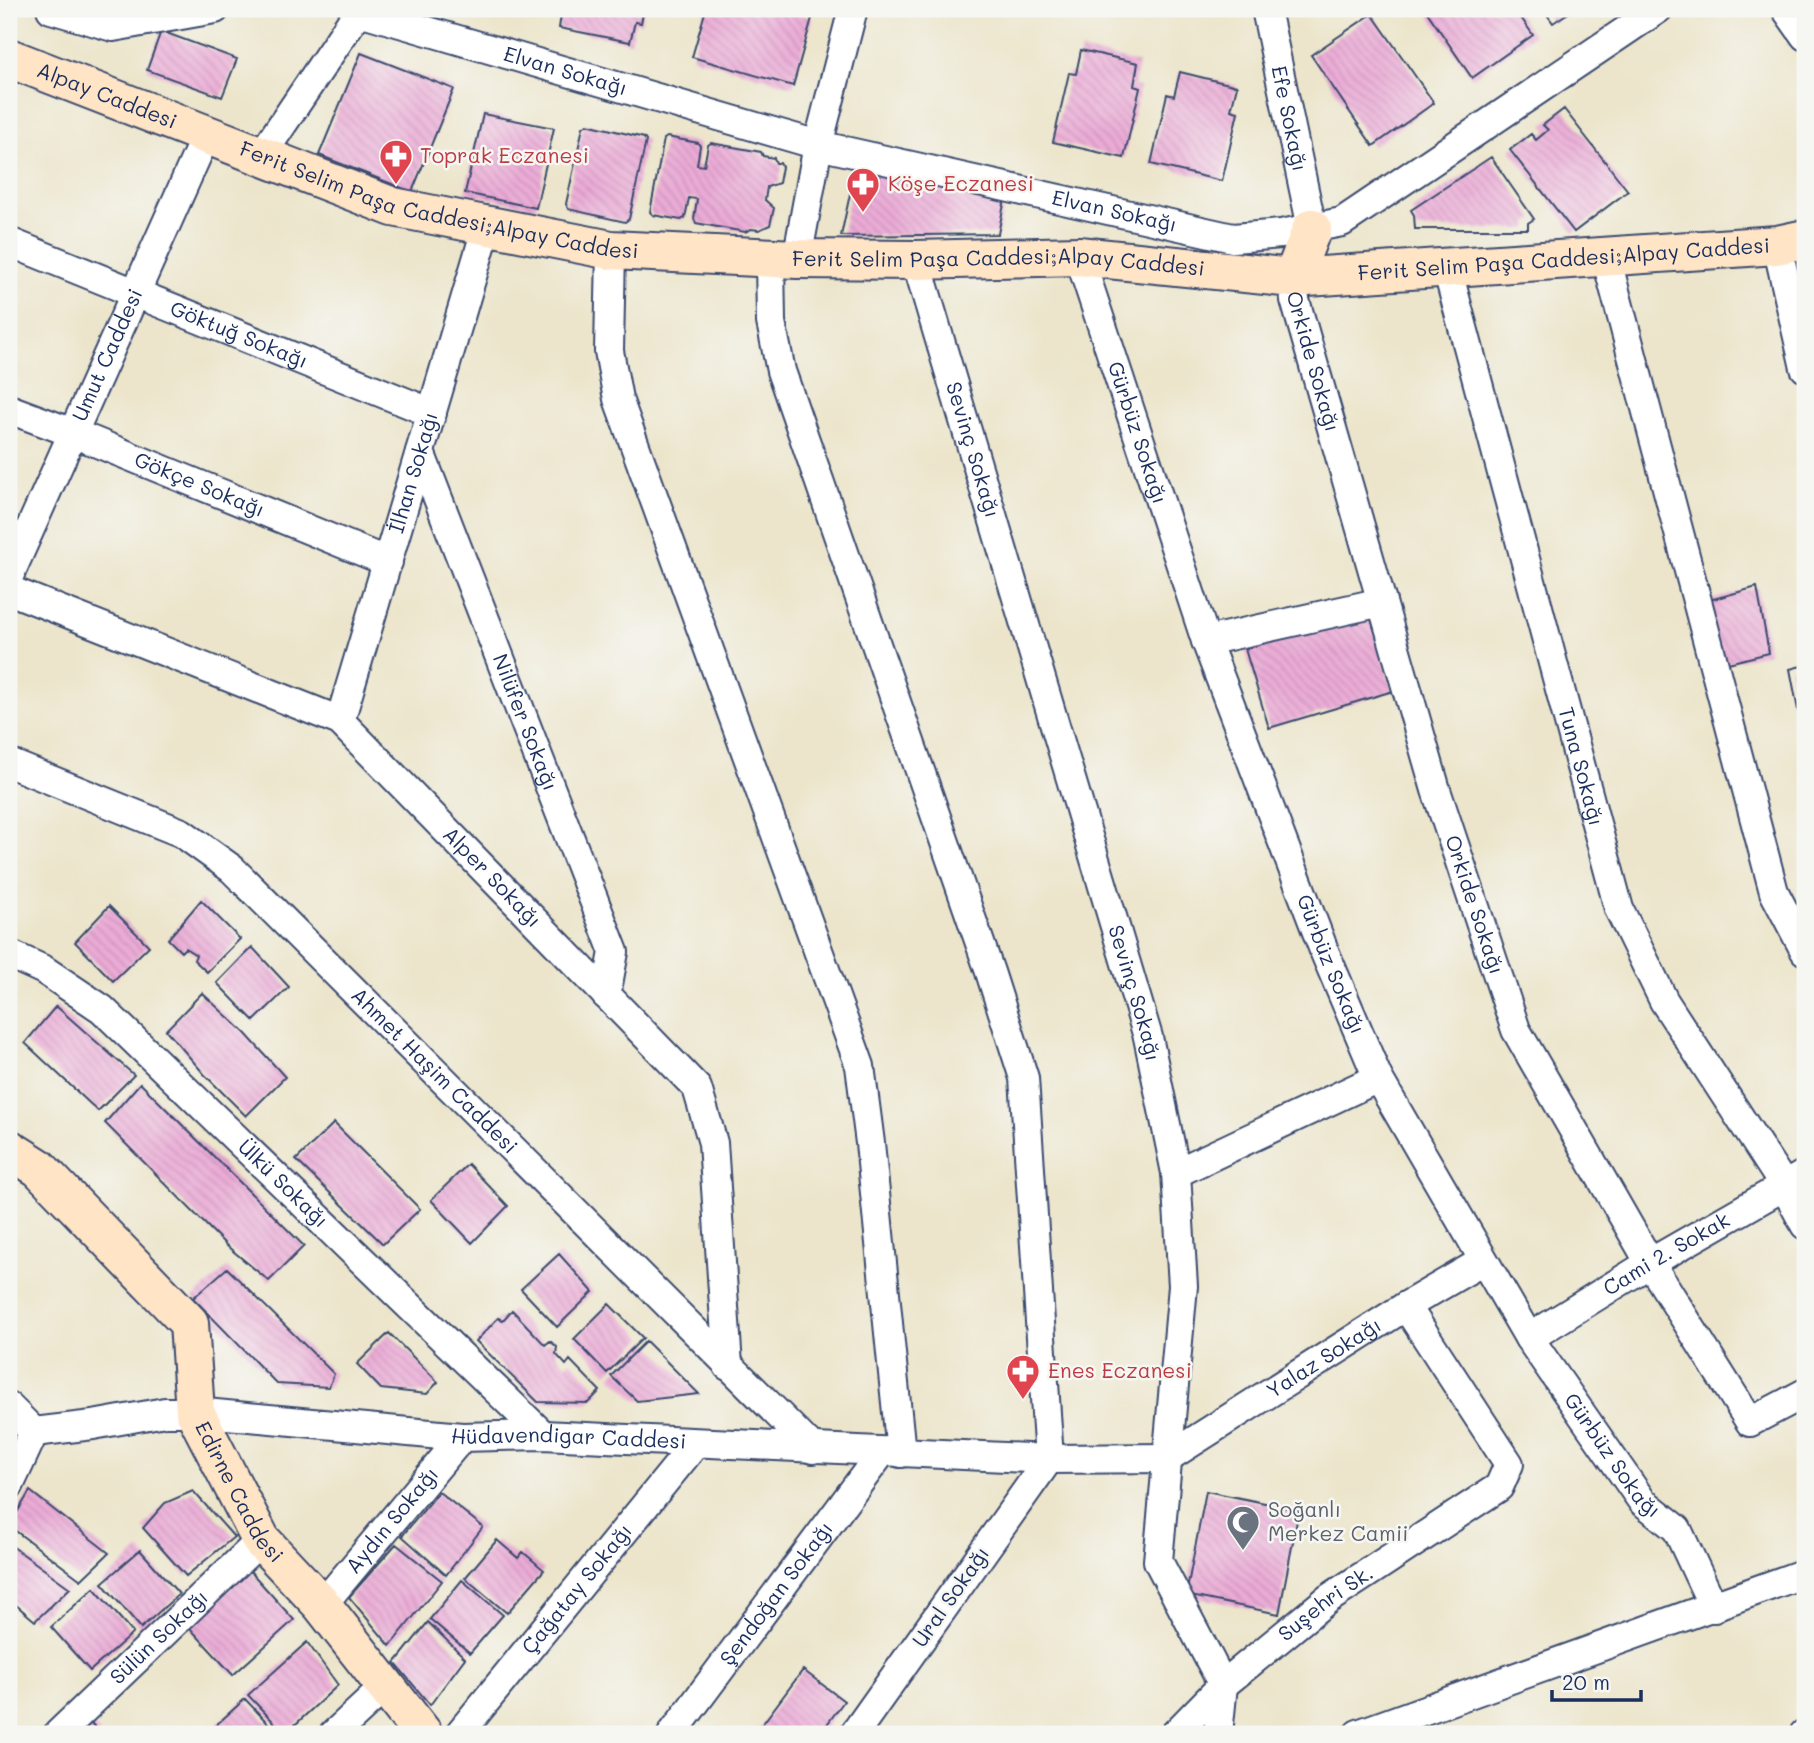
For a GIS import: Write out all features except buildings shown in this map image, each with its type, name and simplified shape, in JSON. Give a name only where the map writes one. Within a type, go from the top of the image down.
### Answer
[{"type":"main road","name":"Alpay Caddesi","points":[[9,58],[206,135]]},
{"type":"main road","name":"Ferit Selim Paşa Caddesi;Alpay Caddesi","points":[[206,135],[393,207],[611,250],[784,259],[1079,257],[1293,278],[1791,242]]},
{"type":"main road","points":[[1293,278],[1312,228]]},
{"type":"main road","name":"Edirne Caddesi","points":[[9,1149],[39,1168],[189,1323],[195,1412],[261,1540],[323,1605],[423,1734]]},
{"type":"street","points":[[51,9],[111,18],[215,9]]},
{"type":"street","points":[[853,9],[818,145],[784,259],[771,322],[781,371],[990,972],[1024,1078],[1049,1459]]},
{"type":"street","name":"Efe Sokağı","points":[[1266,9],[1312,228]]},
{"type":"street","name":"Elvan Sokağı","points":[[359,10],[818,145],[1233,238],[1281,234],[1342,222],[1658,9]]},
{"type":"street","points":[[1786,9],[1805,36]]},
{"type":"street","points":[[261,156],[359,10]]},
{"type":"street","name":"Umut Caddesi","points":[[9,576],[206,135]]},
{"type":"street","name":"İlhan Sokağı","points":[[340,721],[487,226]]},
{"type":"street","name":"Göktuğ Sokağı","points":[[9,242],[432,412]]},
{"type":"street","points":[[1791,242],[1805,368]]},
{"type":"street","points":[[611,250],[608,351],[618,399],[860,1066],[870,1143],[892,1453]]},
{"type":"street","name":"Gürbüz Sokağı","points":[[1079,257],[1206,641],[1325,953],[1378,1078],[1530,1338],[1642,1501],[1677,1529],[1714,1608]]},
{"type":"street","points":[[1606,257],[1774,892],[1805,951]]},
{"type":"street","name":"Sevinç Sokağı","points":[[916,260],[1148,1037],[1176,1173],[1183,1286],[1158,1561],[1223,1685]]},
{"type":"street","name":"Tuna Sokağı","points":[[1447,268],[1619,909],[1664,1001],[1794,1179],[1805,1225]]},
{"type":"street","name":"Orkide Sokağı","points":[[1293,278],[1294,300],[1436,790],[1516,1030],[1650,1263],[1750,1422],[1805,1393]]},
{"type":"street","name":"Gökçe Sokağı","points":[[9,409],[388,562]]},
{"type":"street","name":"Nilüfer Sokağı","points":[[420,452],[614,952],[606,995]]},
{"type":"street","name":"Alper Sokağı","points":[[9,590],[340,721],[697,1088],[713,1143],[728,1366]]},
{"type":"street","points":[[1206,641],[1382,602]]},
{"type":"street","name":"Ahmet Haşim Caddesi","points":[[9,763],[182,833],[232,869],[813,1449]]},
{"type":"street","name":"Ülkü Sokağı","points":[[9,954],[44,970],[102,1009],[543,1435]]},
{"type":"street","points":[[1176,1173],[1378,1078]]},
{"type":"street","name":"Cami 2. Sokak","points":[[1530,1338],[1650,1263],[1794,1179]]},
{"type":"street","name":"Yalaz Sokağı","points":[[1167,1458],[1406,1306],[1483,1261]]},
{"type":"street","name":"Suşehri Sk.","points":[[1223,1685],[1328,1599],[1499,1487],[1509,1464],[1406,1306]]},
{"type":"street","points":[[9,1407],[34,1432],[9,1486]]},
{"type":"street","name":"Hüdavendigar Caddesi","points":[[34,1432],[165,1412],[195,1412],[462,1437],[543,1435],[1049,1459],[1167,1458]]},
{"type":"street","name":"Aydın Sokağı","points":[[323,1605],[462,1437]]},
{"type":"street","name":"Çağatay Sokağı","points":[[459,1734],[696,1443]]},
{"type":"street","name":"Şendoğan Sokağı","points":[[672,1734],[892,1453]]},
{"type":"street","name":"Ural Sokağı","points":[[854,1734],[1049,1459]]},
{"type":"street","name":"Sülün Sokağı","points":[[58,1734],[261,1540]]},
{"type":"street","points":[[1358,1734],[1805,1573]]},
{"type":"street","points":[[334,1734],[387,1685]]},
{"type":"street","points":[[1175,1734],[1223,1685]]},
{"type":"street","points":[[1218,1734],[1223,1685]]},
{"type":"place","name":"Toprak Eczanesi","points":[[396,186]]},
{"type":"place","name":"Köşe Eczanesi","points":[[863,214]]},
{"type":"place","name":"Enes Eczanesi","points":[[1023,1401]]},
{"type":"place","name":"Soğanlı Merkez Camii","points":[[1243,1552]]}]
